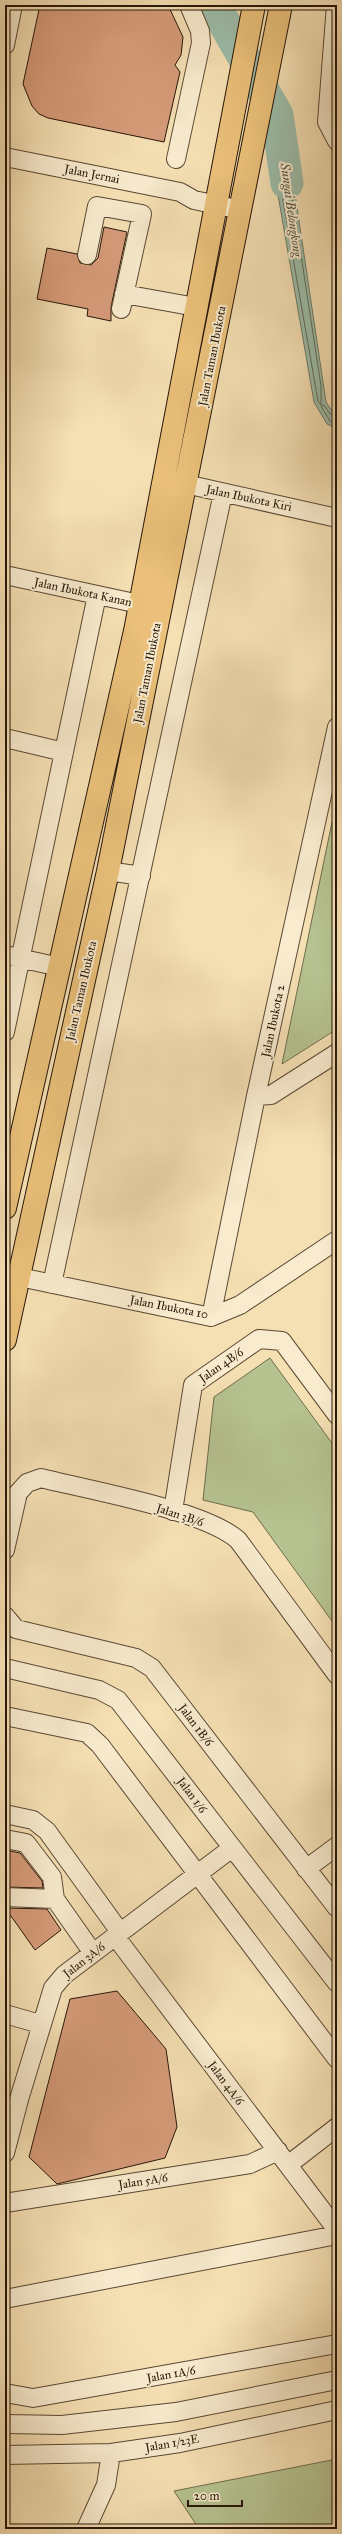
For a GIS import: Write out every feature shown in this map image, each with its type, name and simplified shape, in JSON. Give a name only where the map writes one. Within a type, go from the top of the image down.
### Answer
[{"type":"main road","name":"Jalan Taman Ibukota","points":[[5,1208],[60,967],[139,604],[254,5]]},
{"type":"main road","name":"Jalan Taman Ibukota","points":[[5,1340],[11,1276],[108,871],[255,140],[279,12]]},
{"type":"street","points":[[176,159],[201,43],[200,31],[189,5]]},
{"type":"street","points":[[336,5],[328,122],[337,141]]},
{"type":"street","points":[[5,44],[9,13]]},
{"type":"street","name":"Jalan Jernai","points":[[5,157],[180,192],[194,200],[217,199],[242,204]]},
{"type":"street","points":[[115,208],[120,180]]},
{"type":"street","points":[[87,255],[98,206],[138,212],[143,218],[122,301],[196,307]]},
{"type":"street","name":"Jalan Ibukota Kiri","points":[[162,479],[337,518]]},
{"type":"street","points":[[52,1284],[223,493]]},
{"type":"street","name":"Jalan Ibukota Kanan","points":[[5,575],[160,608]]},
{"type":"street","points":[[5,1032],[13,957],[64,752],[97,595]]},
{"type":"street","name":"Jalan Ibukota 2","points":[[211,1317],[256,1096],[337,727]]},
{"type":"street","points":[[5,738],[64,752]]},
{"type":"street","points":[[108,871],[141,876]]},
{"type":"street","points":[[13,957],[60,967]]},
{"type":"street","points":[[256,1096],[271,1095],[337,1053]]},
{"type":"street","name":"Jalan Ibukota 10","points":[[11,1276],[211,1317],[240,1305],[337,1240]]},
{"type":"street","name":"Jalan 4B/6","points":[[173,1511],[193,1385],[259,1339],[282,1340],[337,1415]]},
{"type":"street","name":"Jalan 3B/6","points":[[5,1550],[18,1493],[27,1483],[41,1478],[173,1511],[228,1532],[238,1540],[337,1675]]},
{"type":"street","name":"Jalan 1B/6","points":[[5,1616],[16,1629],[136,1658],[152,1668],[337,1908]]},
{"type":"street","name":"Jalan 1/6","points":[[5,1668],[99,1690],[118,1700],[337,1984]]},
{"type":"street","points":[[5,1716],[87,1733],[100,1745],[337,2059]]},
{"type":"street","name":"Jalan 4A/6","points":[[5,1814],[33,1820],[47,1831],[118,1934],[337,2230]]},
{"type":"street","points":[[5,1838],[26,1843],[52,1877],[55,1899],[93,1953]]},
{"type":"street","points":[[306,1869],[337,1846]]},
{"type":"street","name":"Jalan 3A/6","points":[[5,2153],[12,2094],[53,1988],[64,1975],[232,1848]]},
{"type":"street","points":[[5,1897],[55,1899]]},
{"type":"street","points":[[5,2014],[40,2024]]},
{"type":"street","name":"Jalan 5A/6","points":[[5,2203],[283,2158],[337,2126]]},
{"type":"street","points":[[5,2299],[337,2235]]},
{"type":"street","name":"Jalan 1A/6","points":[[5,2393],[34,2398],[337,2344]]},
{"type":"street","points":[[5,2424],[62,2425],[176,2412],[337,2380]]},
{"type":"street","name":"Jalan 1/23E","points":[[5,2455],[111,2453],[180,2443],[337,2410]]},
{"type":"street","points":[[86,2529],[106,2485],[111,2453]]},
{"type":"green space","points":[[337,798],[337,1029],[282,1064]]},
{"type":"green space","points":[[270,1358],[337,1450],[337,1628],[253,1512],[203,1500],[214,1397]]},
{"type":"green space","points":[[337,2459],[337,2529],[199,2529],[174,2491]]},
{"type":"water","points":[[209,5],[227,5],[219,26]]},
{"type":"water","points":[[284,120],[326,402],[332,411],[337,412],[337,428],[327,424],[314,402],[273,166]]},
{"type":"building","points":[[40,5],[168,5],[183,37],[181,55],[175,65],[180,72],[164,142],[48,118],[39,114],[32,106],[23,84]]},
{"type":"building","points":[[104,227],[127,232],[111,307],[111,321],[87,316],[88,309],[37,299],[47,248],[77,254],[80,263],[91,265],[98,258]]},
{"type":"building","points":[[5,1850],[20,1853],[42,1881],[43,1888],[5,1887]]},
{"type":"building","points":[[5,1908],[47,1909],[61,1930],[35,1950],[11,1916],[5,1914]]},
{"type":"building","points":[[117,1991],[166,2049],[177,2127],[165,2158],[57,2184],[29,2157],[70,1999]]},
{"type":"waterway","name":"Sungai Belongkong","points":[[214,5],[277,115],[287,183]]}]
